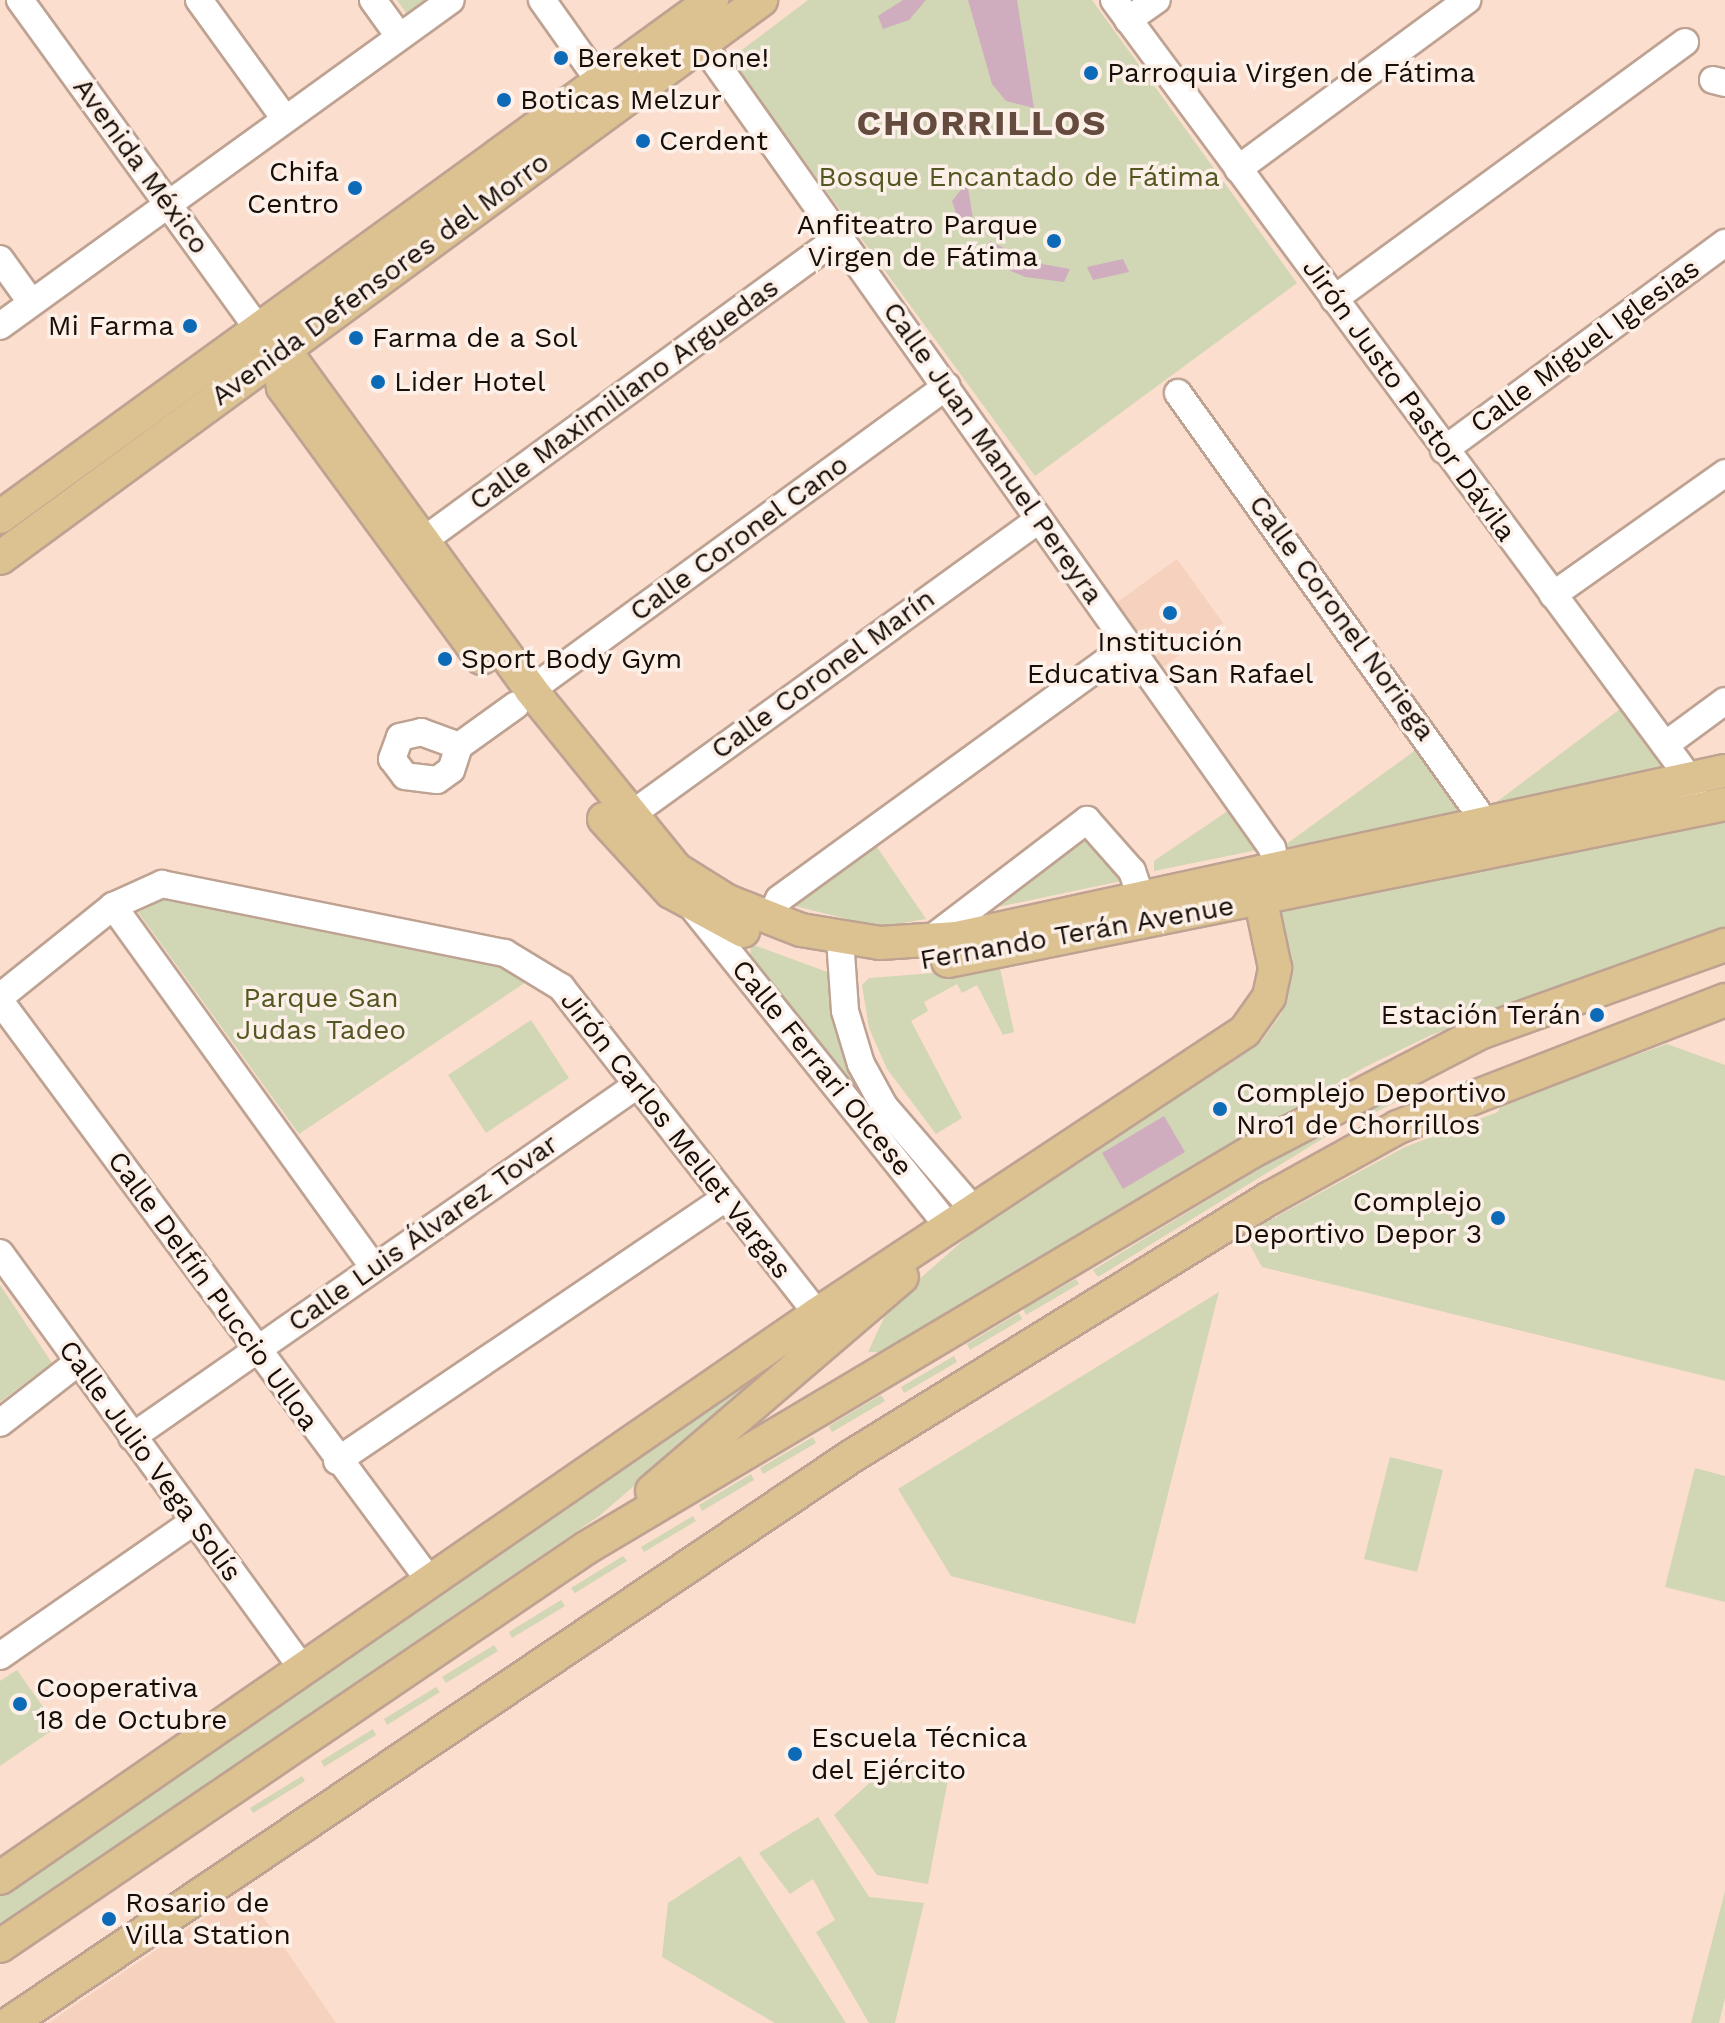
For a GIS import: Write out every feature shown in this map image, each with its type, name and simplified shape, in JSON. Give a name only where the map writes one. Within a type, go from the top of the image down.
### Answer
[{"type":"main road","name":"Avenida Defensores del Morro","points":[[0,517],[270,344],[693,31],[735,4]]},
{"type":"main road","name":"Avenida Defensores del Morro","points":[[0,558],[600,82],[693,31]]},
{"type":"main road","name":"Fernando Terán Avenue","points":[[270,344],[293,362],[415,547],[524,698],[694,909],[839,950],[930,963],[1494,833],[1703,796],[1725,771]]},
{"type":"main road","name":"Fernando Terán Avenue","points":[[621,822],[695,883],[839,950],[924,944],[1142,900],[1269,884]]},
{"type":"main road","points":[[0,1878],[817,1314],[1254,1022],[1275,968],[1269,884]]},
{"type":"main road","points":[[0,1946],[586,1548],[1389,1073],[1576,995],[1725,945]]},
{"type":"main road","points":[[10,2023],[852,1456],[1270,1198],[1398,1127],[1725,1000]]},
{"type":"main road","points":[[586,1548],[894,1286],[961,1218]]},
{"type":"street","name":"Avenida México","points":[[20,0],[270,344]]},
{"type":"street","points":[[199,0],[285,119]]},
{"type":"street","points":[[373,0],[399,36]]},
{"type":"street","points":[[0,326],[451,0]]},
{"type":"street","points":[[542,0],[600,82]]},
{"type":"street","points":[[1121,10],[1157,0]]},
{"type":"street","points":[[1238,169],[1467,0]]},
{"type":"street","name":"Jirón Justo Pastor Dávila","points":[[1121,10],[1703,796]]},
{"type":"street","name":"Calle Juan Manuel Pereyra","points":[[693,31],[842,235],[1037,521],[1272,848],[1269,884]]},
{"type":"street","points":[[1334,299],[1685,42]]},
{"type":"street","name":"Calle Maximiliano Arguedas","points":[[415,547],[842,235]]},
{"type":"street","name":"Calle Miguel Iglesias","points":[[1444,450],[1725,243]]},
{"type":"street","points":[[0,259],[31,302]]},
{"type":"street","name":"Calle Coronel Cano","points":[[459,746],[947,386]]},
{"type":"street","name":"Calle Coronel Noriega","points":[[1178,393],[1494,833]]},
{"type":"street","points":[[1553,595],[1725,473]]},
{"type":"street","name":"Calle Coronel Marín","points":[[621,822],[1037,521]]},
{"type":"street","points":[[769,919],[779,899],[1127,646]]},
{"type":"street","points":[[1665,745],[1725,701]]},
{"type":"street","points":[[924,944],[1087,820],[1132,871],[1142,900]]},
{"type":"street","name":"Jirón Carlos Mellet Vargas","points":[[0,999],[113,906],[143,889],[180,883],[487,947],[561,987],[817,1314]]},
{"type":"street","points":[[113,906],[373,1266]]},
{"type":"street","name":"Calle Ferrari Olcese","points":[[694,909],[961,1218]]},
{"type":"street","name":"Calle Ferrari Olcese","points":[[839,950],[861,1064],[884,1106],[961,1218]]},
{"type":"street","name":"Calle Delfín Puccio Ulloa","points":[[0,999],[337,1461],[429,1580]]},
{"type":"street","name":"Calle Luis Álvarez Tovar","points":[[132,1437],[373,1266],[637,1085]]},
{"type":"street","points":[[337,1461],[726,1198]]},
{"type":"street","name":"Calle Julio Vega Solís","points":[[0,1253],[77,1363],[302,1668]]},
{"type":"street","points":[[0,1423],[77,1363]]},
{"type":"street","points":[[0,1656],[194,1521]]},
{"type":"shaded area","points":[[903,0],[926,0],[909,20],[883,29],[878,16]]},
{"type":"shaded area","points":[[968,0],[1017,0],[1034,108],[1006,101],[992,84]]},
{"type":"shaded area","points":[[967,182],[975,231],[964,237],[952,201]]},
{"type":"shaded area","points":[[990,241],[1031,262],[1070,269],[1064,282],[1025,277],[986,260]]},
{"type":"shaded area","points":[[1123,259],[1129,272],[1093,280],[1087,267]]},
{"type":"shaded area","name":"Institución Educativa San Rafael","points":[[1177,559],[1223,623],[1163,667],[1116,603]]},
{"type":"shaded area","points":[[1164,1116],[1185,1152],[1123,1189],[1102,1153]]},
{"type":"shaded area","points":[[248,1895],[336,2023],[48,2023],[225,1904]]},
{"type":"green space","points":[[397,0],[434,0],[409,17]]},
{"type":"green space","name":"Bosque Encantado de Fátima","points":[[808,0],[1092,0],[1297,283],[1035,476],[730,59]]},
{"type":"green space","points":[[1624,706],[1675,773],[1486,810]]},
{"type":"green space","points":[[1424,744],[1474,814],[1291,858],[1285,845]]},
{"type":"green space","points":[[1090,804],[1145,876],[941,919]]},
{"type":"green space","points":[[1232,808],[1262,849],[1154,871],[1154,861]]},
{"type":"green space","name":"Complejo Deportivo Nro1 de Chorrillos","points":[[1709,818],[1725,822],[1725,930],[1431,1035],[1363,1068],[880,1352],[868,1352],[890,1305],[1000,1208],[1261,1042],[1281,1014],[1290,983],[1280,902]]},
{"type":"green space","points":[[875,844],[926,919],[879,927],[787,904]]},
{"type":"green space","name":"Parque San Judas Tadeo","points":[[169,896],[479,956],[532,978],[299,1134],[138,912]]},
{"type":"green space","points":[[751,944],[830,973],[843,1034],[954,1198],[949,1204],[750,962]]},
{"type":"green space","points":[[1000,968],[1014,1032],[1003,1035],[977,985],[962,993],[957,984],[924,1002],[928,1011],[911,1021],[962,1118],[936,1134],[887,1069],[869,1028],[862,985],[869,978]]},
{"type":"green space","points":[[531,1020],[569,1078],[486,1133],[448,1075]]},
{"type":"green space","name":"Complejo Deportivo Depor 3","points":[[1667,1044],[1725,1065],[1725,1381],[1262,1267],[1244,1234],[1405,1147],[1498,1112],[1501,1103]]},
{"type":"green space","points":[[1400,1090],[1404,1098],[1356,1122],[1351,1114]]},
{"type":"green space","points":[[1337,1121],[1340,1128],[1098,1277],[1093,1270]]},
{"type":"green space","points":[[1076,1279],[1079,1284],[1026,1315],[1023,1309]]},
{"type":"green space","points":[[0,1285],[52,1363],[0,1402]]},
{"type":"green space","points":[[1219,1292],[1135,1624],[951,1576],[898,1489]]},
{"type":"green space","points":[[1019,1313],[1022,1319],[970,1350],[967,1344]]},
{"type":"green space","points":[[803,1341],[599,1516],[0,1927],[0,1895]]},
{"type":"green space","points":[[954,1356],[957,1362],[904,1393],[901,1387]]},
{"type":"green space","points":[[881,1395],[885,1401],[832,1432],[829,1426]]},
{"type":"green space","points":[[813,1437],[816,1443],[763,1474],[760,1468]]},
{"type":"green space","points":[[1390,1457],[1443,1470],[1417,1572],[1364,1559]]},
{"type":"green space","points":[[1695,1468],[1725,1476],[1725,1602],[1665,1587]]},
{"type":"green space","points":[[751,1474],[754,1480],[702,1511],[699,1505]]},
{"type":"green space","points":[[693,1516],[696,1521],[644,1552],[641,1547]]},
{"type":"green space","points":[[623,1556],[627,1561],[575,1593],[571,1588]]},
{"type":"green space","points":[[561,1600],[565,1606],[512,1638],[509,1632]]},
{"type":"green space","points":[[494,1645],[498,1651],[446,1683],[442,1677]]},
{"type":"green space","name":"Cooperativa 18 de Octubre","points":[[17,1670],[57,1727],[0,1766],[0,1681]]},
{"type":"green space","points":[[436,1687],[440,1692],[387,1725],[384,1719]]},
{"type":"green space","points":[[373,1729],[376,1735],[324,1767],[321,1761]]},
{"type":"green space","points":[[896,1759],[950,1769],[928,1884],[877,1875],[834,1815]]},
{"type":"green space","points":[[302,1776],[305,1781],[253,1813],[250,1808]]},
{"type":"green space","points":[[818,1817],[869,1897],[924,1903],[895,2023],[869,2023],[816,1932],[835,1920],[813,1879],[790,1894],[759,1853]]},
{"type":"green space","points":[[740,1856],[846,2023],[775,2023],[662,1957],[668,1903]]},
{"type":"green space","points":[[1725,1891],[1725,1998],[1719,2023],[1691,2023]]},
{"type":"place","name":"Bereket Done!","points":[[561,58]]},
{"type":"place","name":"Parroquia Virgen de Fátima","points":[[1091,73]]},
{"type":"place","name":"Boticas Melzur","points":[[504,100]]},
{"type":"place","name":"Cerdent","points":[[643,141]]},
{"type":"place","name":"Chifa Centro","points":[[355,188]]},
{"type":"place","name":"Anfiteatro Parque Virgen de Fátima","points":[[1054,241]]},
{"type":"place","name":"Mi Farma","points":[[190,326]]},
{"type":"place","name":"Farma de a Sol","points":[[356,338]]},
{"type":"place","name":"Lider Hotel","points":[[378,382]]},
{"type":"place","name":"Institución Educativa San Rafael","points":[[1170,613]]},
{"type":"place","name":"Sport Body Gym","points":[[445,659]]},
{"type":"place","name":"Estación Terán","points":[[1597,1015]]},
{"type":"place","name":"Complejo Deportivo Nro1 de Chorrillos","points":[[1220,1109]]},
{"type":"place","name":"Complejo Deportivo Depor 3","points":[[1498,1218]]},
{"type":"place","name":"Cooperativa 18 de Octubre","points":[[20,1704]]},
{"type":"place","name":"Escuela Técnica del Ejército","points":[[795,1754]]},
{"type":"place","name":"Rosario de Villa Station","points":[[109,1919]]},
{"type":"district","name":"CHORRILLOS","points":[[982,124]]}]
